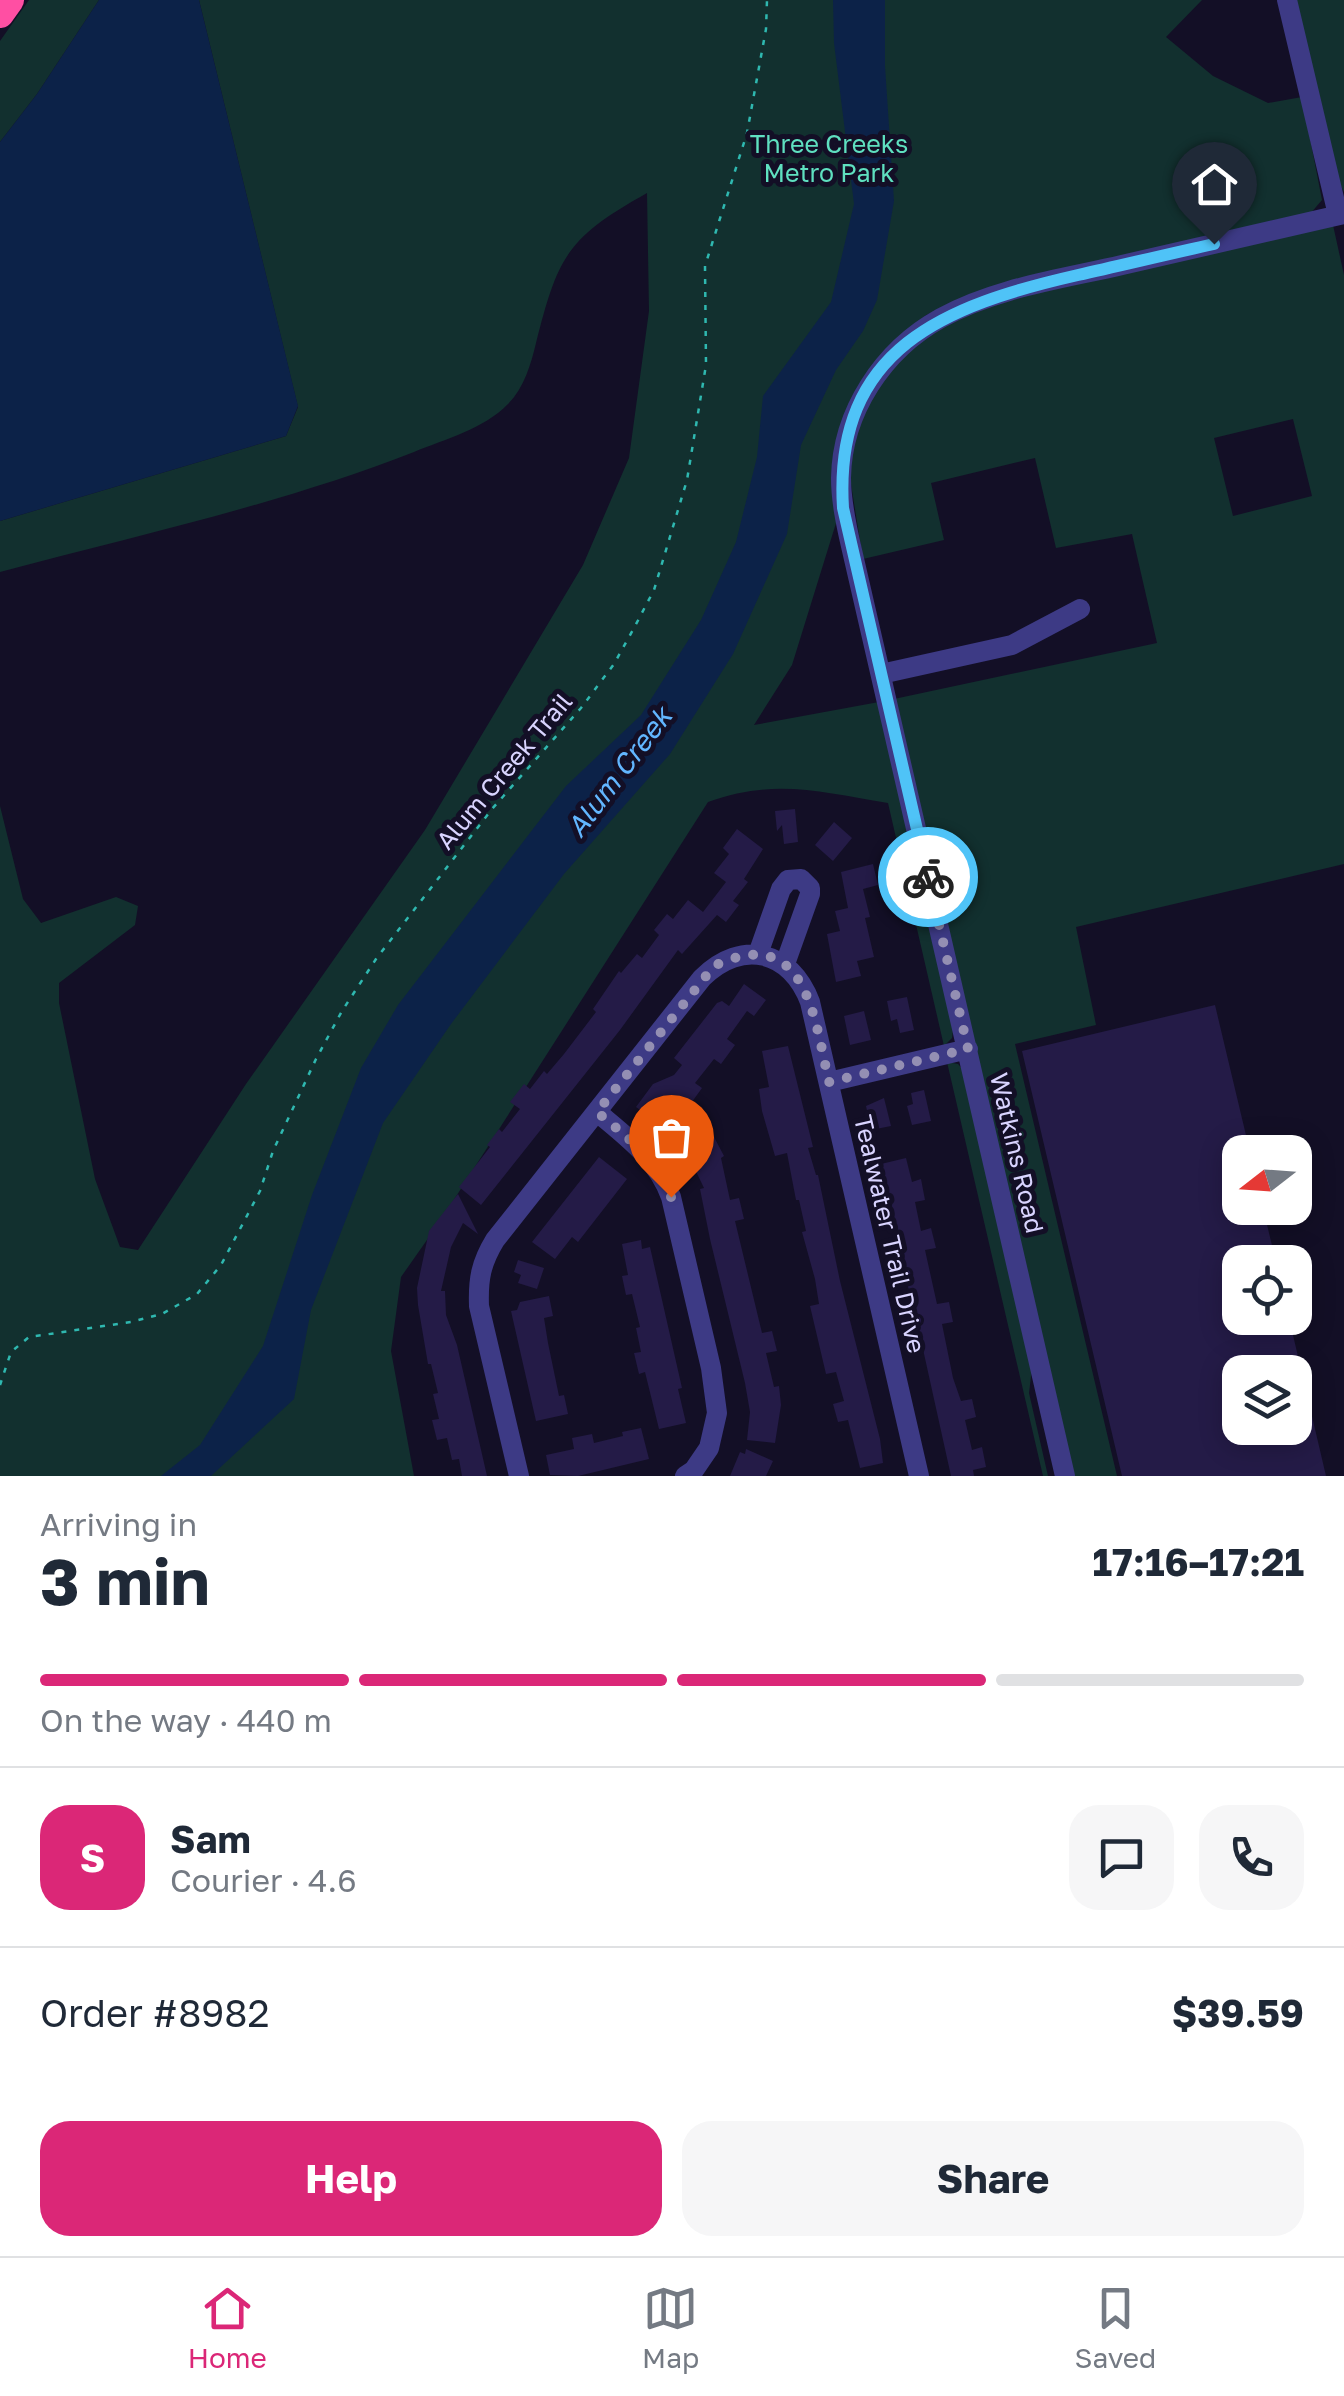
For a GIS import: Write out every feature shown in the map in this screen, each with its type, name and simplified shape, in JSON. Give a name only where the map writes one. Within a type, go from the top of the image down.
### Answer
[{"type":"highway","points":[[0,14],[10,0]]},
{"type":"street","name":"Watkins Road","points":[[1065,1476],[847,527],[841,477],[852,419],[865,392],[896,353],[940,318],[1011,290],[1341,214],[1287,0]]},
{"type":"street","points":[[881,674],[1012,646],[1080,609]]},
{"type":"street","name":"Tealwater Trail Drive","points":[[597,1112],[714,966],[730,958],[773,959],[796,973],[810,1002],[918,1476]]},
{"type":"street","points":[[829,1082],[968,1049]]},
{"type":"street","points":[[519,1476],[479,1306],[478,1280],[483,1259],[495,1240],[597,1112],[643,1150],[665,1180],[671,1197],[718,1413],[710,1448],[685,1476]]},
{"type":"path","name":"Alum Creek Trail","points":[[0,1386],[11,1352],[29,1337],[131,1322],[162,1314],[197,1294],[221,1265],[260,1191],[292,1108],[359,985],[492,809],[581,708],[614,664],[634,628],[654,590],[687,480],[706,365],[704,266],[747,133],[766,29],[767,0]]},
{"type":"green space","points":[[29,0],[99,0],[0,142],[0,41]]},
{"type":"green space","name":"Three Creeks Metro Park","points":[[199,0],[1202,0],[1166,37],[1213,76],[1268,103],[1302,97],[1322,200],[1310,214],[976,293],[926,315],[891,345],[899,359],[938,326],[994,303],[1333,225],[1344,275],[1344,864],[1076,927],[1096,1025],[1015,1044],[1117,1476],[1073,1476],[894,699],[1157,643],[1132,534],[1056,548],[1035,458],[931,483],[944,540],[863,559],[850,478],[792,665],[754,725],[879,702],[954,1023],[952,1038],[944,1046],[888,803],[798,789],[755,790],[708,802],[401,1277],[391,1351],[414,1476],[0,1476],[0,806],[23,899],[41,923],[116,897],[138,906],[135,925],[59,983],[59,1003],[95,1179],[120,1247],[138,1250],[246,1084],[425,830],[583,565],[629,458],[649,311],[647,193],[599,223],[570,252],[551,289],[523,383],[514,398],[488,420],[414,452],[313,487],[0,572],[0,521],[286,436],[298,407]],"holes":[[[1293,419],[1312,496],[1233,516],[1214,438]]]},
{"type":"green space","points":[[1293,0],[1344,0],[1344,192],[1334,173]]},
{"type":"green space","points":[[947,1062],[958,1064],[966,1073],[1033,1360],[1029,1393],[1048,1476],[1043,1476]]},
{"type":"water","points":[[99,0],[199,0],[298,406],[286,436],[0,521],[0,142]]},
{"type":"water","name":"Alum Creek","points":[[833,0],[885,0],[894,201],[877,300],[863,331],[836,370],[801,445],[787,534],[733,654],[670,754],[564,874],[451,1024],[383,1123],[311,1310],[294,1399],[211,1476],[161,1476],[200,1445],[263,1346],[312,1195],[361,1068],[398,1005],[566,786],[641,715],[701,620],[736,542],[757,457],[763,396],[831,302],[854,204],[834,43]]},
{"type":"building","points":[[795,809],[798,842],[784,844],[782,825],[777,831],[775,811]]},
{"type":"building","points":[[834,822],[852,838],[833,861],[815,845]]},
{"type":"building","points":[[737,829],[763,849],[744,879],[748,882],[733,901],[739,905],[726,922],[717,915],[682,954],[678,950],[620,1030],[481,1205],[459,1187],[499,1129],[502,1132],[520,1109],[510,1102],[524,1084],[530,1089],[564,1054],[596,1012],[593,1009],[619,971],[637,954],[642,958],[659,935],[654,930],[667,914],[673,919],[688,900],[703,912],[726,882],[714,873],[729,854],[723,848]]},
{"type":"building","points":[[873,864],[878,885],[863,889],[874,957],[857,961],[861,976],[836,982],[827,934],[840,931],[835,911],[848,908],[841,872]]},
{"type":"building","points":[[744,984],[766,1000],[754,1016],[747,1011],[727,1039],[735,1045],[721,1064],[714,1059],[695,1083],[702,1088],[689,1106],[680,1099],[661,1125],[636,1107],[653,1084],[674,1075],[682,1065],[674,1058],[717,1003],[722,1001],[729,1006]]},
{"type":"building","points":[[907,997],[914,1030],[900,1033],[897,1019],[891,1021],[887,1001]]},
{"type":"building","points":[[1215,1005],[1246,1135],[1222,1135],[1222,1225],[1267,1225],[1272,1245],[1222,1245],[1222,1335],[1293,1335],[1298,1355],[1222,1355],[1222,1445],[1312,1445],[1312,1416],[1326,1476],[1122,1476],[1022,1051]]},
{"type":"building","points":[[864,1011],[871,1040],[850,1045],[844,1016]]},
{"type":"building","points":[[788,1046],[813,1147],[808,1148],[818,1175],[880,1439],[883,1463],[860,1468],[848,1420],[838,1422],[833,1404],[844,1401],[836,1372],[826,1374],[810,1306],[819,1304],[787,1153],[775,1156],[762,1111],[759,1089],[769,1087],[762,1051]]},
{"type":"building","points":[[924,1090],[931,1121],[912,1125],[907,1106],[913,1104],[911,1093]]},
{"type":"building","points":[[884,1098],[891,1126],[871,1130],[866,1106]]},
{"type":"building","points":[[714,1137],[724,1156],[721,1158],[730,1200],[739,1198],[744,1219],[735,1221],[762,1333],[772,1331],[777,1351],[766,1353],[774,1387],[779,1386],[781,1405],[775,1443],[747,1440],[750,1412],[745,1383],[710,1239],[700,1189],[704,1188],[689,1157],[699,1152],[696,1146]]},
{"type":"building","points":[[599,1157],[627,1179],[578,1242],[572,1237],[555,1259],[532,1242]]},
{"type":"building","points":[[906,1158],[912,1182],[921,1179],[925,1200],[915,1202],[921,1231],[931,1228],[936,1248],[925,1250],[937,1304],[949,1302],[953,1322],[942,1324],[953,1378],[961,1401],[972,1399],[976,1417],[965,1420],[972,1450],[982,1447],[986,1467],[973,1470],[974,1476],[951,1476],[888,1211],[881,1164]]},
{"type":"building","points":[[458,1194],[478,1234],[463,1223],[451,1247],[441,1291],[445,1291],[446,1315],[457,1345],[487,1476],[462,1476],[459,1459],[452,1460],[447,1438],[437,1440],[432,1420],[439,1419],[433,1394],[438,1393],[428,1364],[418,1305],[417,1288],[429,1231]]},
{"type":"building","points":[[641,1240],[642,1249],[650,1247],[682,1388],[678,1389],[686,1423],[659,1429],[645,1372],[639,1374],[634,1353],[641,1352],[636,1328],[640,1327],[632,1294],[626,1295],[622,1276],[628,1275],[622,1244]]},
{"type":"building","points":[[518,1260],[544,1268],[537,1289],[518,1283],[521,1275],[514,1272]]},
{"type":"building","points":[[549,1296],[553,1316],[544,1318],[548,1343],[559,1396],[564,1395],[568,1414],[536,1421],[511,1311],[517,1310],[520,1302]]},
{"type":"building","points":[[641,1428],[649,1459],[578,1476],[550,1475],[546,1455],[574,1449],[572,1438],[592,1434],[594,1443]]},
{"type":"building","points":[[746,1449],[773,1461],[766,1476],[730,1476],[740,1452],[745,1454]]},
{"type":"way so far","points":[[671,1197],[665,1180],[643,1150],[597,1112],[702,978],[730,958],[758,954],[775,958],[796,973],[810,1002],[829,1082],[968,1049],[928,877]]},
{"type":"route","points":[[928,877],[843,508],[841,477],[852,419],[880,370],[914,336],[940,318],[1011,290],[1214,244]]}]
